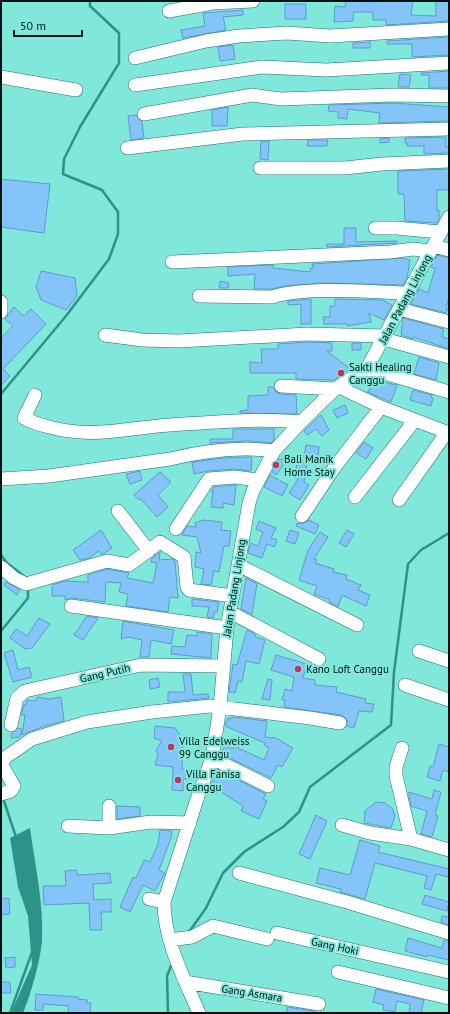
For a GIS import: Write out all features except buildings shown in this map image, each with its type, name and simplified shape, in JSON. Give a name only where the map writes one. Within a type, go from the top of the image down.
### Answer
[{"type":"street","points":[[169,11],[213,3],[253,1]]},
{"type":"street","points":[[135,58],[206,41],[239,36],[287,33],[330,36],[449,29]]},
{"type":"street","points":[[134,85],[262,67],[326,70],[449,63]]},
{"type":"street","points":[[1,77],[76,90]]},
{"type":"street","points":[[144,114],[252,95],[281,99],[393,95],[449,96]]},
{"type":"street","points":[[127,148],[243,134],[449,130]]},
{"type":"street","points":[[260,168],[345,168],[382,164],[449,161]]},
{"type":"street","name":"Jalan Padang Linjong","points":[[199,1013],[185,982],[174,939],[164,916],[164,902],[212,758],[220,707],[227,628],[246,516],[253,491],[274,451],[301,422],[337,388],[367,368],[449,217]]},
{"type":"street","points":[[375,228],[396,228],[440,232]]},
{"type":"street","points":[[172,262],[390,252],[432,248],[449,250]]},
{"type":"street","points":[[199,296],[272,297],[282,293],[326,291],[408,292]]},
{"type":"street","points":[[1,302],[1,312]]},
{"type":"street","points":[[400,309],[449,322]]},
{"type":"street","points":[[105,335],[142,340],[179,341],[308,334],[384,338],[449,357]]},
{"type":"street","points":[[367,368],[449,392]]},
{"type":"street","points":[[280,386],[337,388],[448,433],[399,500]]},
{"type":"street","points":[[35,395],[24,418],[69,433],[93,434],[168,425],[270,419],[301,422]]},
{"type":"street","points":[[302,516],[334,468],[381,407]]},
{"type":"street","points":[[355,498],[415,420]]},
{"type":"street","points":[[1,479],[49,476],[170,459],[188,454],[238,449],[274,451]]},
{"type":"street","points":[[176,529],[210,479],[235,477],[258,480]]},
{"type":"street","points":[[118,511],[149,551]]},
{"type":"street","points":[[1,567],[14,578],[26,584],[107,561],[129,565],[160,542],[182,554],[185,560],[187,587],[189,590],[233,596]]},
{"type":"street","points":[[238,565],[357,625]]},
{"type":"street","points":[[71,606],[227,628]]},
{"type":"street","points":[[230,612],[319,659]]},
{"type":"street","points":[[419,651],[449,661]]},
{"type":"street","name":"Gang Putih","points":[[11,725],[17,698],[25,691],[141,665],[224,666]]},
{"type":"street","points":[[405,685],[449,700]]},
{"type":"street","points":[[6,792],[14,786],[2,767],[2,762],[6,756],[32,740],[87,722],[120,716],[210,706],[310,718],[340,724]]},
{"type":"street","points":[[402,748],[396,767],[396,776],[411,839]]},
{"type":"street","points":[[212,758],[268,786]]},
{"type":"street","points":[[109,806],[109,828]]},
{"type":"street","points":[[68,826],[109,828],[152,822],[190,823]]},
{"type":"street","points":[[342,825],[370,833],[411,839],[449,850]]},
{"type":"street","points":[[239,873],[347,902],[449,933]]},
{"type":"street","points":[[149,899],[164,902]]},
{"type":"street","name":"Gang Hoki","points":[[174,939],[192,937],[208,928],[219,926],[394,958],[449,972]]},
{"type":"street","points":[[338,972],[449,998]]},
{"type":"street","name":"Gang Asmara","points":[[185,982],[319,1004]]},
{"type":"water","points":[[30,828],[39,884],[42,913],[42,941],[35,978],[23,1013],[11,1013],[32,965],[28,916],[18,887],[10,838]]},
{"type":"waterway","points":[[1,394],[66,316],[109,259],[118,234],[118,212],[102,190],[63,174],[64,159],[80,127],[119,63],[119,33],[90,6],[90,1]]},
{"type":"waterway","points":[[189,932],[206,908],[223,873],[244,852],[283,827],[299,812],[310,787],[391,725],[394,672],[408,564],[421,550],[449,533]]},
{"type":"waterway","points":[[1,555],[7,563],[24,576]]},
{"type":"waterway","points":[[1,631],[28,598],[28,588]]},
{"type":"waterway","points":[[3,798],[16,837]]},
{"type":"waterway","points":[[10,1013],[32,952]]},
{"type":"waterway","points":[[168,1013],[167,976],[171,966]]},
{"type":"place","name":"Sakti Healing Canggu","points":[[341,373]]},
{"type":"place","name":"Bali Manik Home Stay","points":[[276,465]]},
{"type":"place","name":"Kano Loft Canggu","points":[[298,669]]},
{"type":"place","name":"Villa Edelweiss 99 Canggu","points":[[171,747]]},
{"type":"place","name":"Villa Fanisa Canggu","points":[[178,780]]}]
